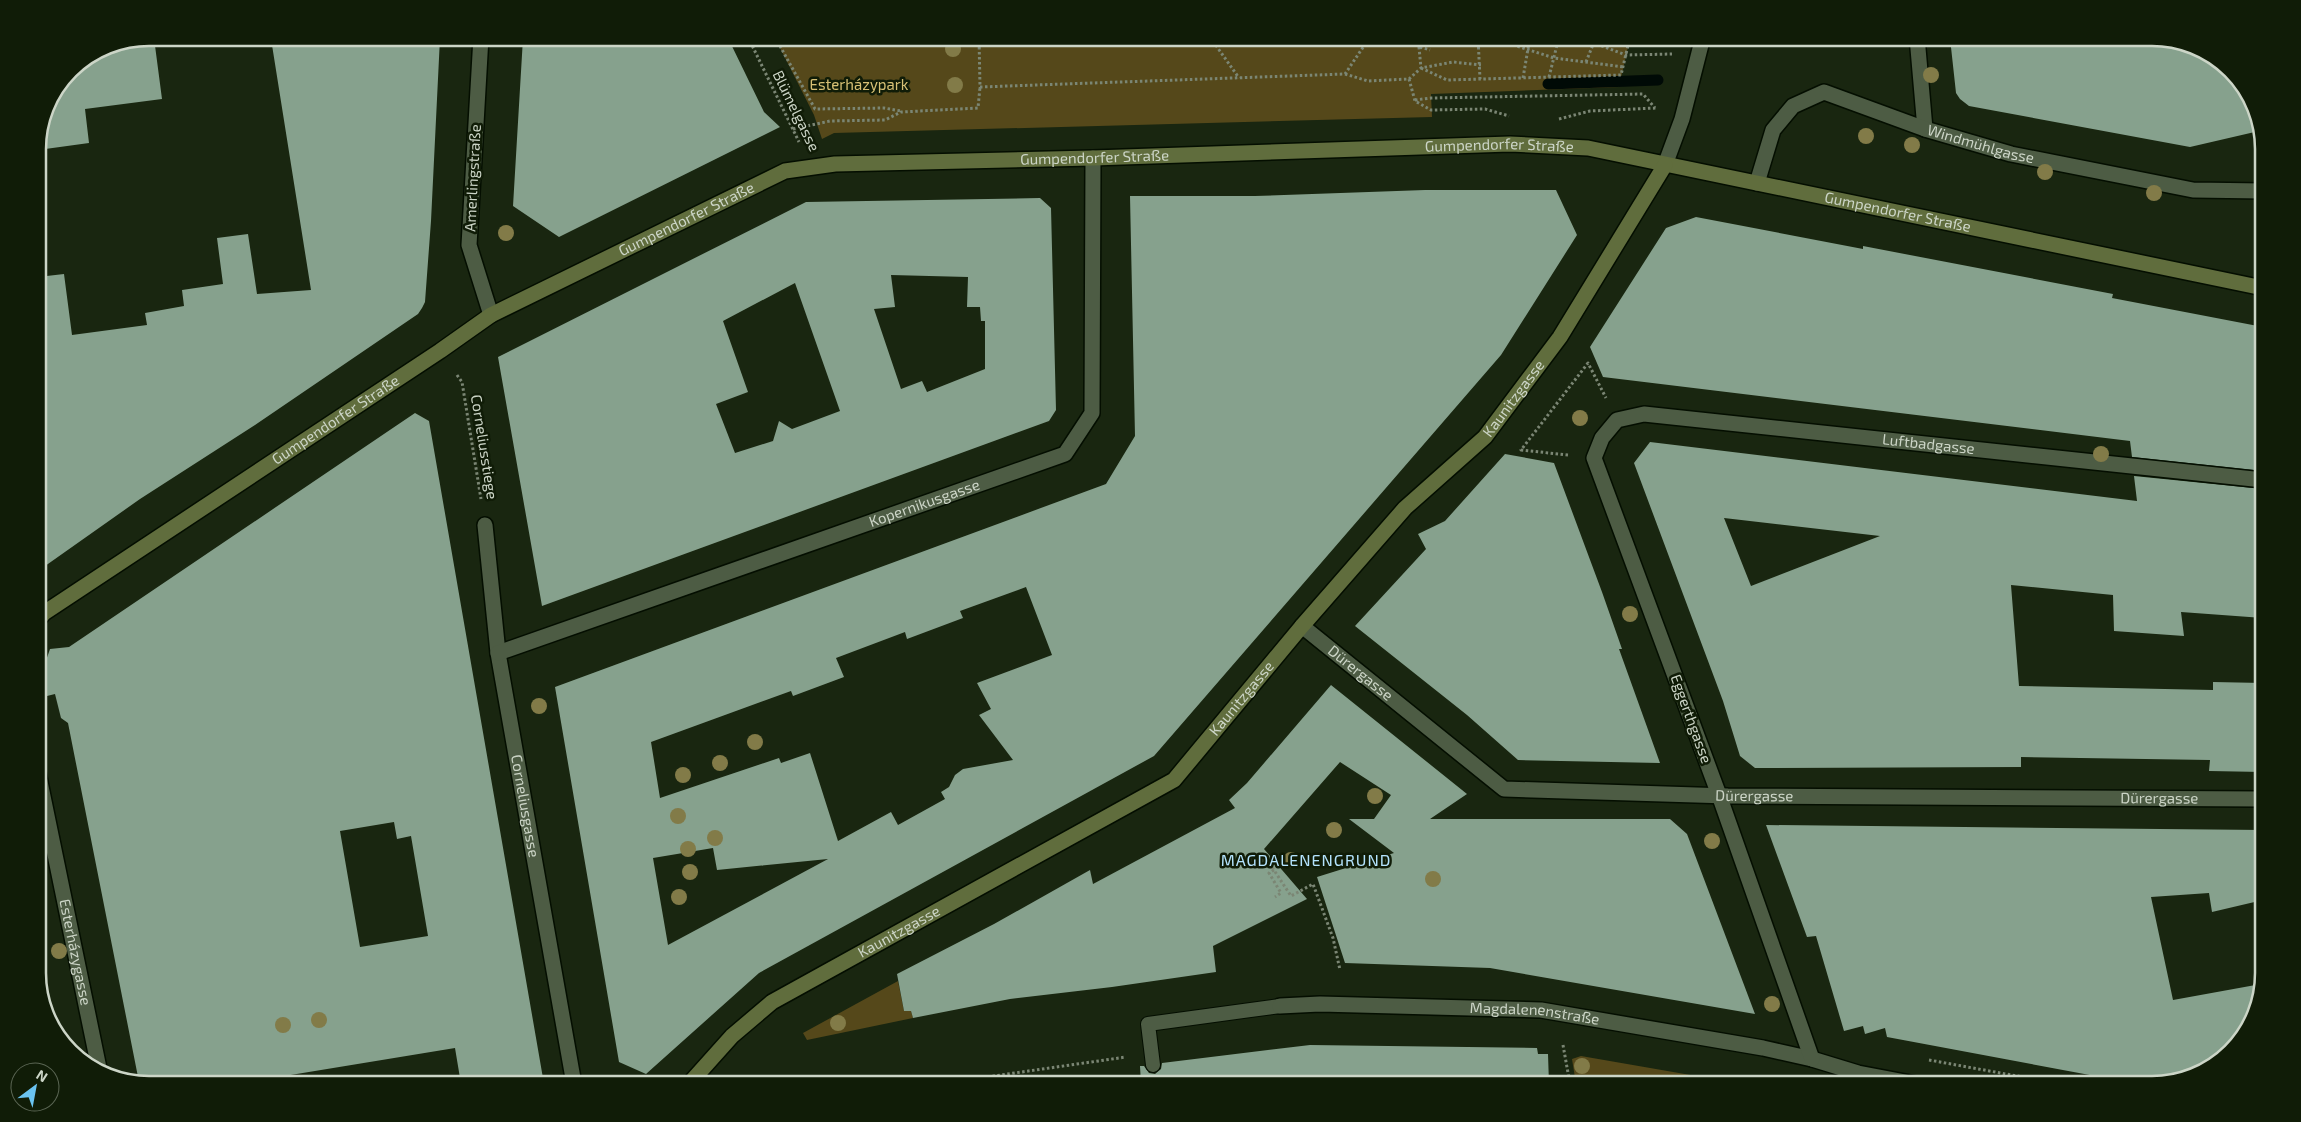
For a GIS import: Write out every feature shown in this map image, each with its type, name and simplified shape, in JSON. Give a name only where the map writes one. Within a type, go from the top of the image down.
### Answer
[{"type":"street","name":"Amerlingstraße","points":[[481,46],[469,245],[491,315]]},
{"type":"street","points":[[1665,165],[1682,119],[1701,46]]},
{"type":"street","points":[[1918,46],[1925,129]]},
{"type":"street","name":"Windmühlgasse","points":[[1757,184],[1773,130],[1793,106],[1824,92],[1925,129],[2011,154],[2194,190],[2255,191]]},
{"type":"street","name":"Gumpendorfer Straße","points":[[46,612],[440,351],[491,315],[784,171],[811,167],[835,164],[1093,158],[1510,144],[1588,148],[2255,286]]},
{"type":"street","name":"Kopernikusgasse","points":[[498,653],[1065,454],[1092,413],[1093,158]]},
{"type":"street","name":"Kaunitzgasse","points":[[696,1076],[732,1036],[772,1002],[1174,780],[1302,626],[1405,508],[1485,437],[1560,338],[1665,165]]},
{"type":"street","name":"Luftbadgasse","points":[[1617,420],[1644,414],[2255,479]]},
{"type":"street","points":[[1594,458],[1602,438],[1617,420]]},
{"type":"street","name":"Eggerthgasse","points":[[1594,458],[1719,795],[1812,1059]]},
{"type":"street","name":"Corneliusgasse","points":[[485,525],[498,653],[573,1076]]},
{"type":"street","name":"Dürergasse","points":[[1302,626],[1504,789],[1719,795],[2255,799]]},
{"type":"street","name":"Esterházygasse","points":[[46,811],[98,1061]]},
{"type":"street","name":"Magdalenenstraße","points":[[1280,1006],[1320,1004],[1541,1010],[1812,1059],[1874,1076]]},
{"type":"lane","name":"Magdalenenstraße","points":[[1152,1059],[1148,1024],[1280,1006]]},
{"type":"path","name":"Blümelgasse","points":[[752,46],[811,167]]},
{"type":"path","points":[[780,46],[815,109],[884,108],[901,112],[978,108],[980,87],[979,46]]},
{"type":"path","points":[[1216,46],[1239,78]]},
{"type":"path","points":[[1345,74],[1364,46]]},
{"type":"path","points":[[1478,46],[1481,65],[1480,79]]},
{"type":"path","points":[[1518,46],[1554,58],[1624,67]]},
{"type":"path","points":[[1523,78],[1529,46]]},
{"type":"path","points":[[1549,77],[1557,46]]},
{"type":"path","points":[[1586,62],[1593,46]]},
{"type":"path","points":[[1602,46],[1626,55],[1673,54]]},
{"type":"path","points":[[1422,68],[1447,80],[1622,75],[1628,46]]},
{"type":"path","points":[[1422,68],[1420,47],[1430,50]]},
{"type":"path","points":[[980,87],[1345,74],[1368,81],[1409,80],[1422,68],[1453,62],[1481,65]]},
{"type":"path","points":[[1409,80],[1415,100],[1431,110],[1485,109],[1516,118]]},
{"type":"path","points":[[1415,100],[1431,98],[1643,94],[1656,108],[1590,112],[1554,120]]},
{"type":"path","points":[[793,129],[830,121],[885,120],[901,112]]},
{"type":"path","points":[[1594,458],[1521,450],[1588,363],[1617,420]]},
{"type":"path","name":"Corneliusstiege","points":[[457,375],[462,382],[485,525]]},
{"type":"path","points":[[1264,855],[1291,896],[1313,884],[1333,938],[1340,970]]},
{"type":"path","points":[[1274,870],[1269,873],[1281,893],[1275,897]]},
{"type":"path","points":[[1563,1045],[1569,1076]]},
{"type":"path","points":[[1006,1076],[1152,1059]]},
{"type":"path","points":[[1926,1060],[2016,1076]]},
{"type":"green space","name":"Esterházypark","points":[[779,46],[1628,46],[1619,87],[1431,94],[1432,117],[834,133],[822,139],[814,115]]},
{"type":"green space","points":[[898,981],[904,1011],[911,1011],[913,1018],[807,1040],[803,1033]]},
{"type":"green space","points":[[1581,1056],[1696,1076],[1575,1076],[1572,1059]]},
{"type":"building","points":[[155,46],[162,99],[85,109],[89,143],[46,149],[48,129],[54,110],[64,92],[81,72],[98,60],[123,50]]},
{"type":"building","points":[[272,46],[440,46],[425,302],[418,314],[255,425],[140,499],[46,565],[46,276],[64,274],[72,335],[147,325],[145,313],[184,306],[182,290],[223,284],[217,238],[248,234],[257,294],[311,290]]},
{"type":"building","points":[[523,46],[732,46],[764,112],[780,127],[559,237],[513,206]]},
{"type":"building","points":[[1951,46],[2165,47],[2197,57],[2220,72],[2229,81],[2244,104],[2254,132],[2190,147],[1969,106],[1956,93]]},
{"type":"building","points":[[1425,190],[1556,190],[1577,235],[1501,355],[1154,756],[759,973],[646,1074],[619,1062],[555,687],[1106,484],[1135,436],[1130,196],[1255,196]],"holes":[[[1026,587],[1052,655],[977,683],[991,709],[979,715],[1013,760],[963,769],[955,775],[949,787],[941,792],[945,799],[898,825],[891,812],[838,841],[810,753],[781,763],[779,758],[660,798],[651,742],[791,691],[793,696],[844,677],[836,658],[905,632],[907,639],[963,618],[960,611]],[[713,848],[717,870],[828,859],[668,945],[653,858]]]},
{"type":"building","points":[[1040,198],[1051,208],[1056,410],[1049,421],[542,606],[498,357],[806,202]],"holes":[[[891,275],[968,277],[967,307],[980,307],[981,321],[985,321],[985,369],[927,392],[922,381],[901,389],[874,309],[895,307]],[[795,283],[840,411],[792,429],[779,421],[773,441],[735,453],[716,404],[748,392],[723,321]]]},
{"type":"building","points":[[1696,217],[1863,249],[1863,246],[2113,294],[2112,298],[2255,325],[2255,470],[2132,457],[2130,441],[1603,377],[1590,347],[1666,228]]},
{"type":"building","points":[[415,413],[429,421],[543,1076],[460,1076],[455,1048],[285,1076],[138,1075],[68,723],[61,718],[55,694],[47,696],[46,691],[46,660],[50,649],[69,647]],"holes":[[[394,822],[397,839],[411,836],[428,936],[360,947],[340,831]]]},
{"type":"building","points":[[1650,442],[2137,501],[2134,476],[2255,488],[2255,617],[2181,612],[2184,636],[2114,631],[2113,595],[2011,585],[2019,686],[2213,690],[2213,682],[2255,683],[2255,772],[2209,771],[2210,760],[2021,757],[2021,767],[1755,768],[1740,756],[1723,701],[1634,463]],"holes":[[[1724,518],[1880,536],[1751,586]]]},
{"type":"building","points":[[1505,454],[1554,463],[1602,592],[1622,649],[1619,649],[1660,763],[1518,760],[1467,715],[1355,626],[1426,549],[1418,534],[1445,521]]},
{"type":"building","points":[[1331,685],[1467,794],[1430,819],[1670,819],[1687,834],[1755,1014],[1490,968],[1345,963],[1317,877],[1394,853],[1349,819],[1374,819],[1391,795],[1340,762],[1264,849],[1307,899],[1213,946],[1216,972],[1010,999],[913,1018],[911,1011],[904,1011],[897,974],[994,924],[1090,870],[1093,884],[1235,808],[1229,800],[1247,783]]},
{"type":"building","points":[[1766,825],[2255,830],[2255,902],[2212,912],[2209,893],[2151,897],[2173,1000],[2254,985],[2244,1018],[2229,1041],[2203,1062],[2178,1072],[2152,1076],[2095,1076],[1887,1037],[1885,1028],[1865,1034],[1863,1026],[1844,1031],[1816,936],[1807,937]]},
{"type":"building","points":[[1310,1045],[1537,1048],[1538,1054],[1548,1054],[1549,1076],[1141,1076],[1140,1066],[1144,1066],[1149,1073],[1155,1074],[1161,1069],[1162,1063]]},
{"type":"waterway","points":[[1548,84],[1658,80]]},
{"type":"district","name":"MAGDALENENGRUND","points":[[1306,860]]}]
